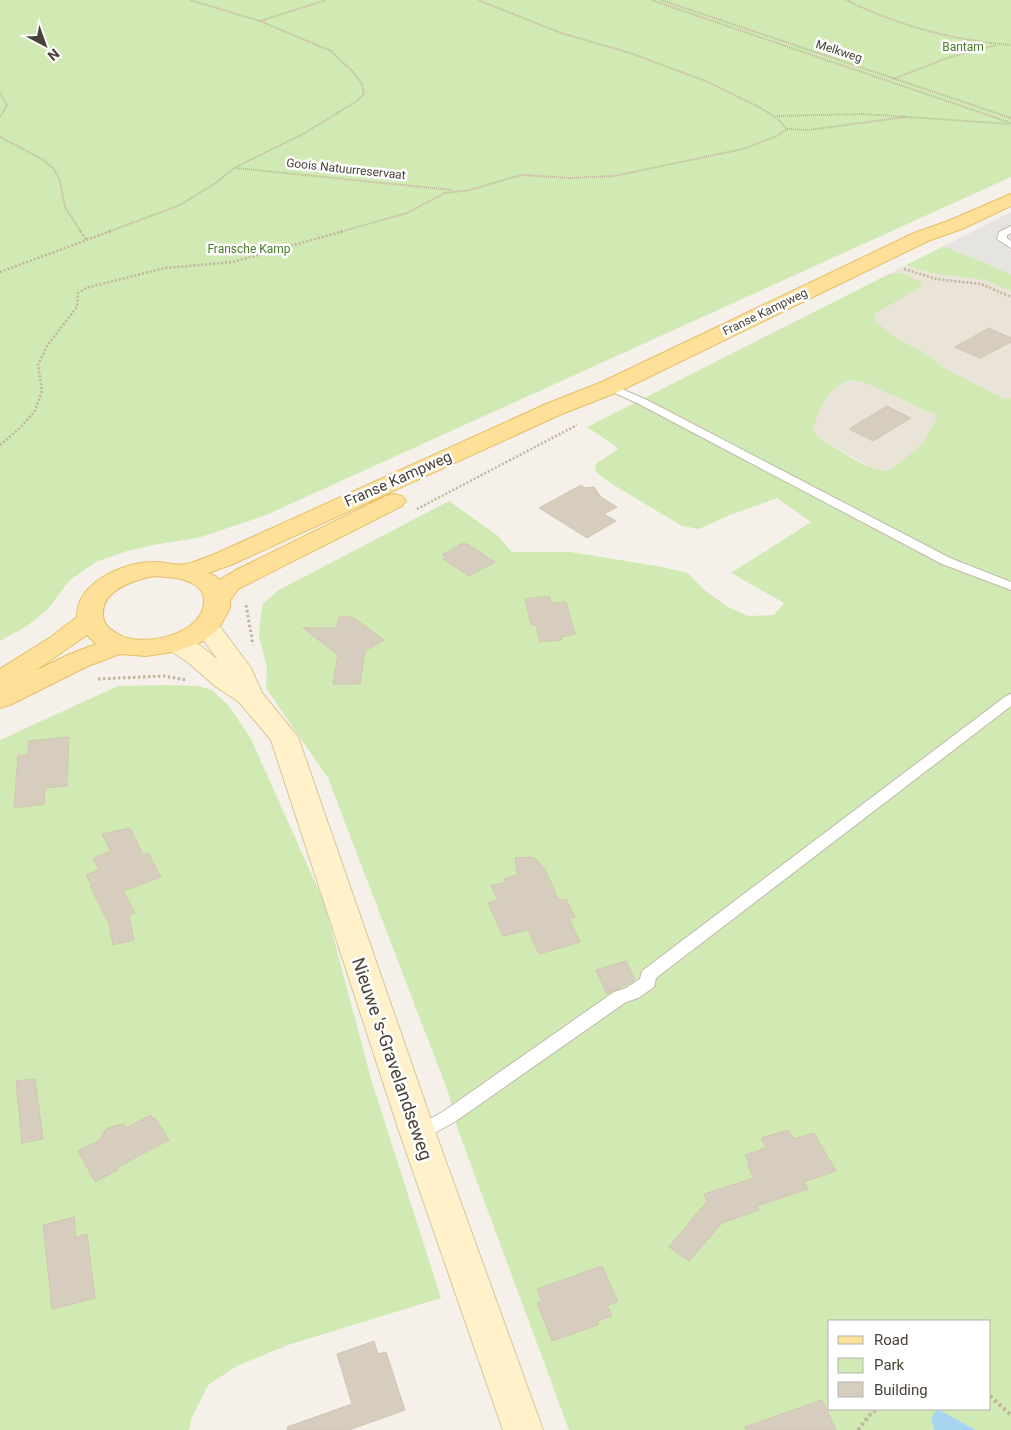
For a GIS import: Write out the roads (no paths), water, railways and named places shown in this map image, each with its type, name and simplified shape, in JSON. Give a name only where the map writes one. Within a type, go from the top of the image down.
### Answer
[{"type":"main road","name":"Franse Kampweg","points":[[921,237],[945,220],[1011,188]]},
{"type":"main road","name":"Franse Kampweg","points":[[187,572],[224,559],[536,417],[610,387],[878,257],[1011,199]]},
{"type":"main road","name":"Franse Kampweg","points":[[218,599],[230,584],[245,575],[566,415],[610,387]]},
{"type":"main road","points":[[154,569],[187,572],[206,579],[217,591],[218,599],[219,605],[213,620],[198,634],[177,643],[150,648],[120,645],[100,636],[91,625],[89,613],[93,601],[103,589],[117,580],[135,573],[154,569]]},
{"type":"main road","points":[[0,681],[60,643],[90,620]]},
{"type":"main road","name":"Nieuwe 's-Gravelandseweg","points":[[206,626],[242,674],[249,696]]},
{"type":"main road","name":"Nieuwe 's-Gravelandseweg","points":[[177,643],[199,658],[224,680],[249,696],[284,737],[418,1134],[523,1430]]},
{"type":"main road","points":[[0,699],[79,660],[120,645]]},
{"type":"lane","points":[[1011,229],[1002,234],[1002,239],[1011,245]]},
{"type":"lane","points":[[610,387],[643,402],[946,561],[1011,586]]},
{"type":"lane","points":[[418,1134],[450,1116],[620,997],[641,988],[648,982],[648,974],[1011,699]]},
{"type":"water","points":[[936,1410],[939,1410],[976,1430],[934,1430],[931,1418]]},
{"type":"park label","name":"Bantam","points":[[963,47]]},
{"type":"park label","name":"Fransche Kamp","points":[[249,249]]}]
